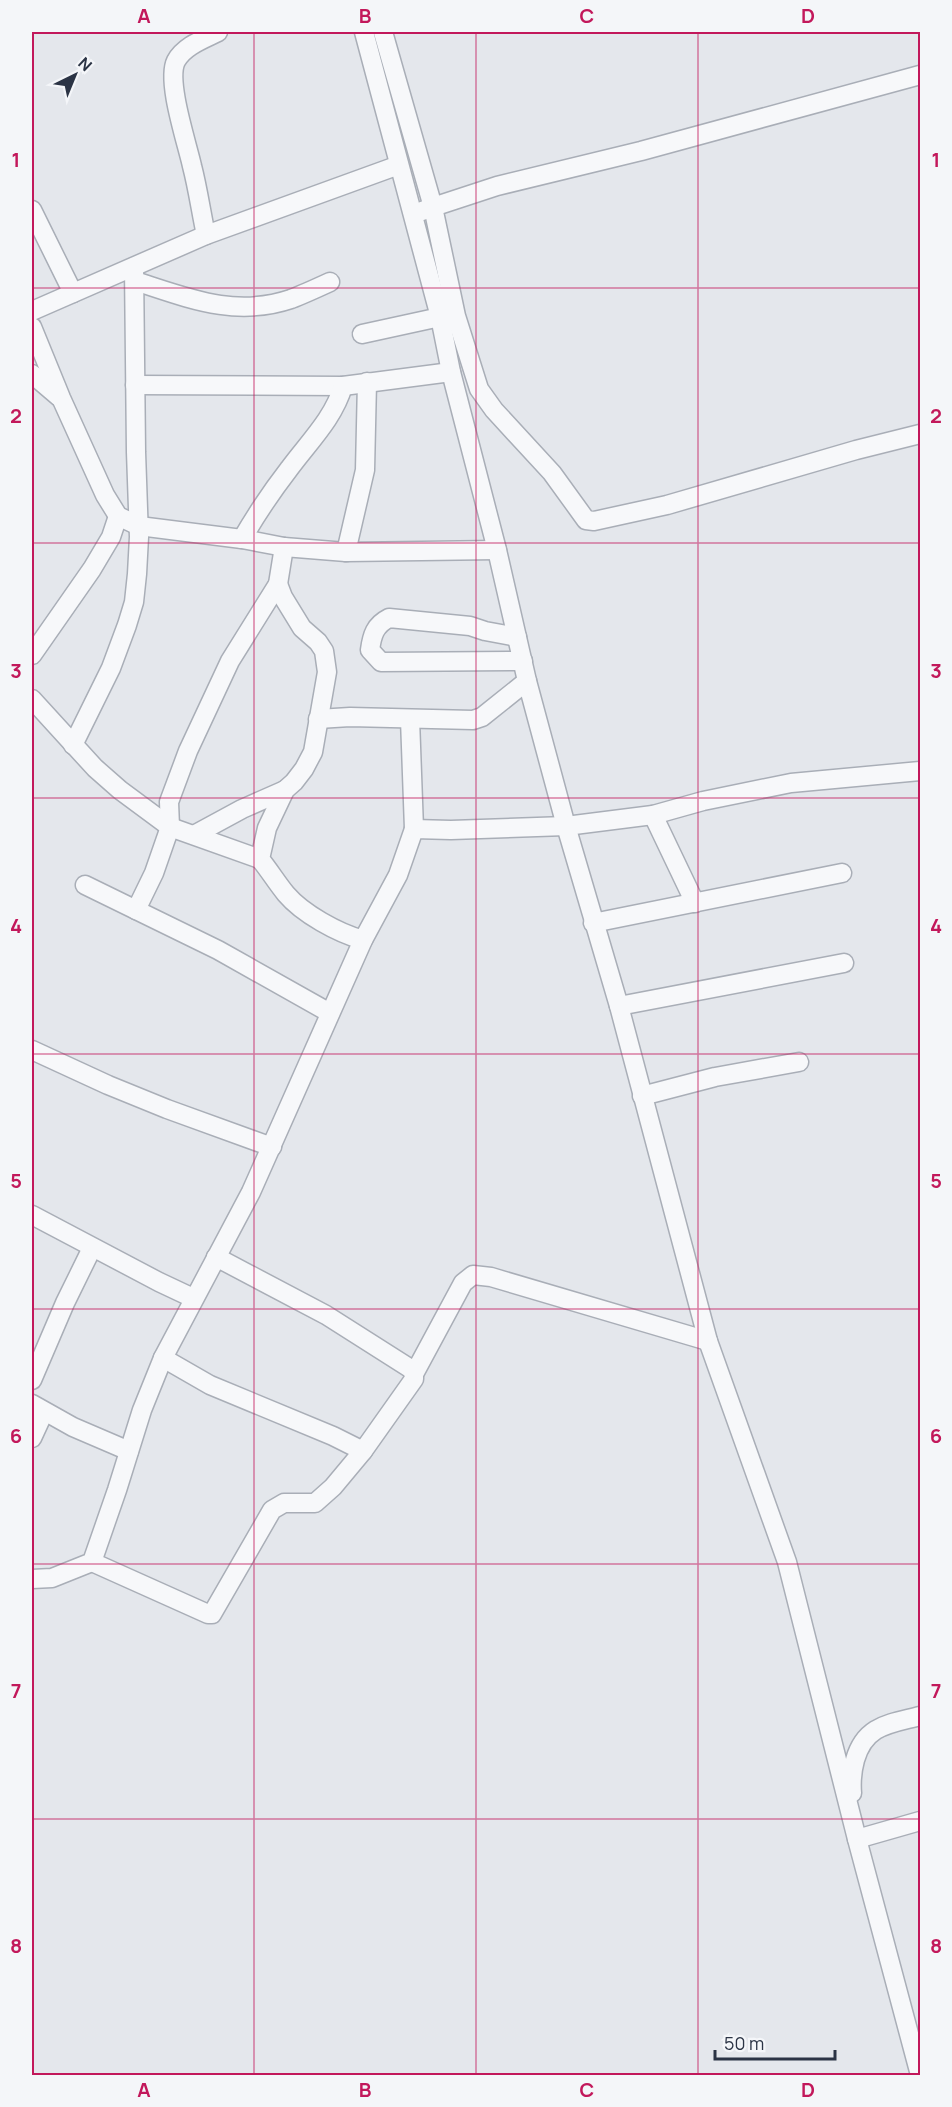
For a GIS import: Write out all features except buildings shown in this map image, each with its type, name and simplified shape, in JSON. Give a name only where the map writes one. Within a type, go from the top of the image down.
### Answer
[{"type":"street","points":[[206,235],[179,116],[173,70],[177,60],[186,49],[218,32]]},
{"type":"street","points":[[364,32],[440,317],[451,372],[497,550],[527,681],[566,826],[593,923],[620,1006],[708,1341],[787,1562],[857,1839],[921,2075]]},
{"type":"street","points":[[383,32],[433,207],[456,316],[478,388],[552,473],[586,520],[594,521],[668,505],[856,450],[921,434]]},
{"type":"street","points":[[411,214],[497,186],[641,151],[921,75]]},
{"type":"street","points":[[32,311],[73,293],[134,274],[206,235],[399,165]]},
{"type":"street","points":[[32,212],[73,293]]},
{"type":"street","points":[[134,274],[196,301],[236,308],[259,306],[290,299],[330,282]]},
{"type":"street","points":[[73,745],[111,668],[134,602],[139,526],[134,274]]},
{"type":"street","points":[[362,334],[440,317]]},
{"type":"street","points":[[32,327],[105,495],[118,516],[139,526],[242,539],[284,547],[346,552],[497,550]]},
{"type":"street","points":[[135,385],[343,386],[451,372]]},
{"type":"street","points":[[32,374],[61,398]]},
{"type":"street","points":[[346,552],[365,470],[367,382]]},
{"type":"street","points":[[242,539],[269,495],[328,417],[339,399],[343,386]]},
{"type":"street","points":[[32,653],[92,569],[111,537],[118,516]]},
{"type":"street","points":[[136,910],[154,873],[170,827],[169,802],[188,751],[230,661],[278,584],[284,547]]},
{"type":"street","points":[[260,860],[267,828],[285,790],[299,776],[313,752],[327,672],[324,651],[318,642],[302,628],[283,597],[278,584]]},
{"type":"street","points":[[517,637],[470,626],[389,618],[382,621],[375,629],[370,650],[381,662],[523,661]]},
{"type":"street","points":[[318,719],[478,719],[527,681]]},
{"type":"street","points":[[32,699],[73,745],[120,790],[170,827],[260,860],[292,899],[332,927],[363,940]]},
{"type":"street","points":[[92,1562],[142,1410],[163,1358],[251,1192],[363,940],[398,875],[414,829],[410,718]]},
{"type":"street","points":[[414,829],[462,830],[566,826],[653,815],[703,801],[791,783],[920,771]]},
{"type":"street","points":[[194,835],[242,809],[285,790]]},
{"type":"street","points":[[653,815],[695,903]]},
{"type":"street","points":[[593,923],[842,873]]},
{"type":"street","points":[[85,885],[218,950],[330,1013]]},
{"type":"street","points":[[620,1006],[844,963]]},
{"type":"street","points":[[32,1050],[166,1109],[272,1147]]},
{"type":"street","points":[[642,1096],[726,1074],[799,1062]]},
{"type":"street","points":[[32,1215],[193,1298]]},
{"type":"street","points":[[32,1380],[65,1303],[93,1248]]},
{"type":"street","points":[[216,1257],[327,1315],[411,1369],[414,1374]]},
{"type":"street","points":[[32,1579],[52,1578],[92,1562],[212,1614],[272,1510],[284,1503],[315,1503],[333,1487],[363,1451],[414,1379],[414,1374],[463,1283],[473,1275],[491,1277],[708,1341]]},
{"type":"street","points":[[163,1358],[218,1389],[318,1429],[363,1451]]},
{"type":"street","points":[[32,1438],[38,1408],[129,1451]]},
{"type":"street","points":[[857,1839],[851,1783],[856,1757],[863,1740],[886,1725],[921,1716]]},
{"type":"street","points":[[857,1839],[921,1821]]}]
